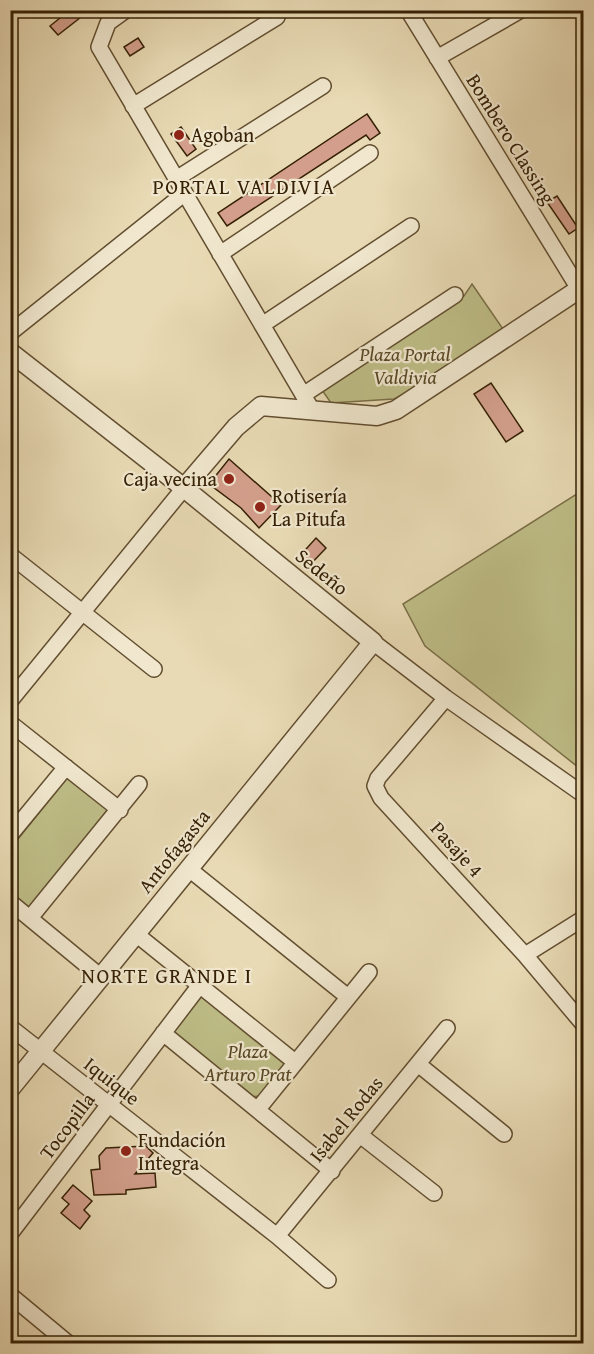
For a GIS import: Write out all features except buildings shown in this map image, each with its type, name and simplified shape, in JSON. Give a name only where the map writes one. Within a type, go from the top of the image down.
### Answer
[{"type":"street","points":[[126,10],[108,23],[99,47],[307,403]]},
{"type":"street","name":"Bombero Classing","points":[[408,10],[581,287]]},
{"type":"street","points":[[437,58],[521,10]]},
{"type":"street","points":[[133,106],[277,17]]},
{"type":"street","points":[[177,180],[323,86]]},
{"type":"street","points":[[220,254],[370,153]]},
{"type":"street","points":[[10,333],[185,193]]},
{"type":"street","points":[[262,325],[411,226]]},
{"type":"street","points":[[10,701],[184,488],[236,427],[261,406],[307,403],[377,416],[396,410],[581,287]]},
{"type":"street","points":[[307,403],[455,295]]},
{"type":"street","name":"Sedeño","points":[[10,352],[184,488],[373,642],[446,698],[584,795]]},
{"type":"street","points":[[10,555],[154,669]]},
{"type":"street","name":"Antofagasta","points":[[10,1089],[373,642]]},
{"type":"street","name":"Pasaje 4","points":[[446,698],[378,778],[375,786],[381,798],[525,955],[584,1025]]},
{"type":"street","points":[[10,723],[120,810]]},
{"type":"street","points":[[10,835],[66,767]]},
{"type":"street","points":[[30,918],[139,784]]},
{"type":"street","points":[[189,869],[348,997]]},
{"type":"street","points":[[10,902],[101,977]]},
{"type":"street","points":[[525,955],[584,918]]},
{"type":"street","points":[[136,934],[296,1062]]},
{"type":"street","points":[[258,1109],[369,972]]},
{"type":"street","name":"Tocopilla","points":[[10,1234],[200,985]]},
{"type":"street","name":"Iquique","points":[[10,1027],[277,1236],[328,1280]]},
{"type":"street","name":"Isabel Rodas","points":[[277,1236],[447,1028]]},
{"type":"street","points":[[163,1033],[332,1171]]},
{"type":"street","points":[[418,1064],[504,1134]]},
{"type":"street","points":[[360,1135],[434,1193]]},
{"type":"street","points":[[10,1295],[69,1344]]},
{"type":"green space","name":"Plaza Portal Valdivia","points":[[472,284],[503,329],[412,390],[394,399],[331,403],[322,390],[464,296]]},
{"type":"green space","points":[[583,490],[583,771],[425,646],[403,604]]},
{"type":"green space","points":[[67,778],[108,808],[108,817],[35,907],[27,908],[11,896],[10,849]]},
{"type":"green space","name":"Plaza Arturo Prat","points":[[197,995],[203,995],[283,1057],[285,1065],[261,1096],[249,1097],[172,1035],[171,1027]]},
{"type":"place","name":"Agoban","points":[[179,135]]},
{"type":"place","name":"Caja vecina","points":[[229,479]]},
{"type":"place","name":"Rotisería La Pitufa","points":[[260,507]]},
{"type":"place","name":"Fundación Integra","points":[[126,1151]]},
{"type":"district","name":"PORTAL VALDIVIA","points":[[244,187]]},
{"type":"district","name":"NORTE GRANDE I","points":[[167,976]]}]
